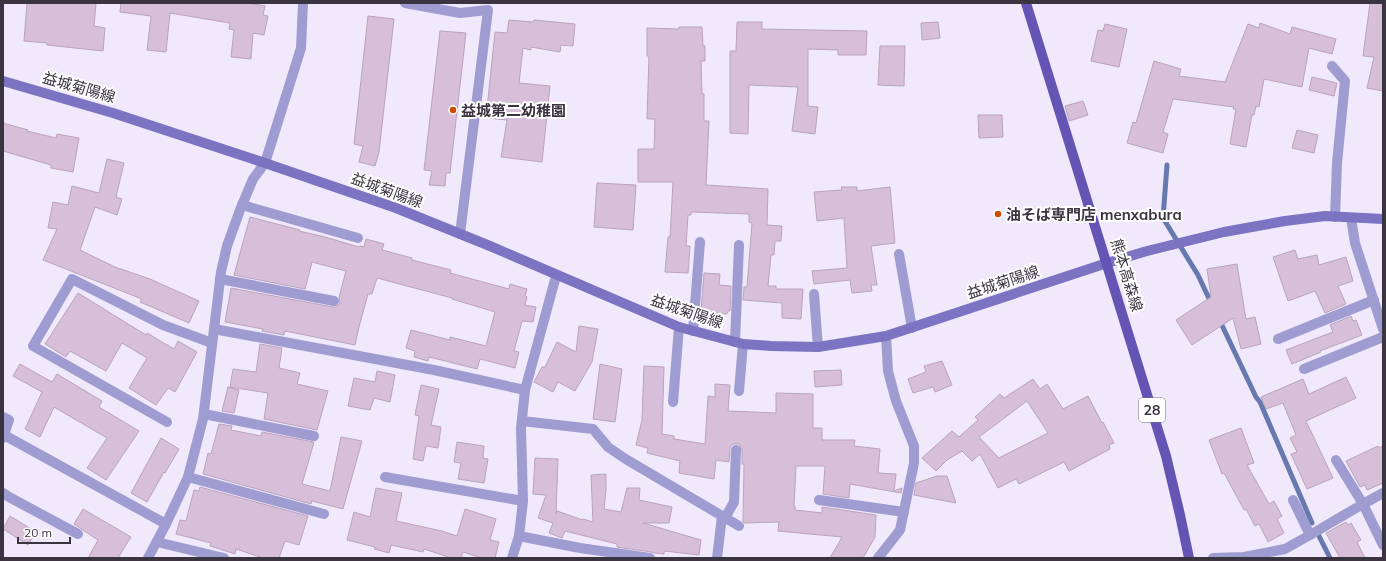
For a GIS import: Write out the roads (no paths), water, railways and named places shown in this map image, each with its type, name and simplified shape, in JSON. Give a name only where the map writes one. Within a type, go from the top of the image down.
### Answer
[{"type":"main road","name":"熊本高森線","points":[[1026,3],[1166,456],[1189,558]]},
{"type":"main road","name":"益城菊陽線","points":[[3,81],[113,113],[396,208],[679,327],[693,332],[739,343],[771,346],[818,347],[886,336],[1107,263],[1224,232],[1285,221],[1325,216],[1383,219]]},
{"type":"street","points":[[148,558],[188,477],[204,414],[220,279],[227,246],[253,179],[265,163],[301,48],[303,3]]},
{"type":"street","points":[[405,3],[460,13],[488,10],[460,234]]},
{"type":"street","points":[[1332,66],[1345,81],[1337,163],[1335,217]]},
{"type":"street","points":[[242,205],[358,238]]},
{"type":"street","points":[[1351,218],[1356,243],[1383,329]]},
{"type":"street","points":[[693,332],[700,242]]},
{"type":"street","points":[[739,245],[739,391]]},
{"type":"street","points":[[899,254],[912,328]]},
{"type":"street","points":[[512,558],[519,536],[523,502],[522,421],[525,390],[556,276]]},
{"type":"street","points":[[167,422],[33,346],[72,279],[163,324],[212,343]]},
{"type":"street","points":[[220,279],[334,301]]},
{"type":"street","points":[[814,294],[818,347]]},
{"type":"street","points":[[1278,339],[1374,300]]},
{"type":"street","points":[[673,402],[679,327]]},
{"type":"street","points":[[214,329],[434,370],[525,390]]},
{"type":"street","points":[[878,558],[900,530],[914,462],[914,446],[896,402],[888,371],[886,336]]},
{"type":"street","points":[[1304,369],[1383,337]]},
{"type":"street","points":[[204,414],[314,436]]},
{"type":"street","points":[[3,417],[9,420],[4,436],[166,524]]},
{"type":"street","points":[[522,421],[593,429],[608,446],[624,458],[739,526]]},
{"type":"street","points":[[717,558],[724,517],[734,502],[736,450]]},
{"type":"street","points":[[1336,460],[1363,504],[1383,545]]},
{"type":"street","points":[[188,477],[324,514]]},
{"type":"street","points":[[385,477],[523,502]]},
{"type":"street","points":[[3,493],[78,534]]},
{"type":"street","points":[[1213,558],[1245,558],[1285,549],[1383,493]]},
{"type":"street","points":[[819,500],[904,512]]},
{"type":"street","points":[[1293,500],[1310,535]]},
{"type":"street","points":[[519,536],[580,548],[650,558]]},
{"type":"street","points":[[157,542],[224,558]]},
{"type":"waterway","points":[[1167,165],[1163,218],[1198,275],[1212,305]]},
{"type":"waterway","points":[[1219,319],[1256,397],[1260,402],[1312,523]]},
{"type":"waterway","points":[[1318,534],[1330,558]]},
{"type":"place","name":"益城第二幼稚園","points":[[453,110]]},
{"type":"place","name":"油そば専門店 menxabura","points":[[998,214]]}]
